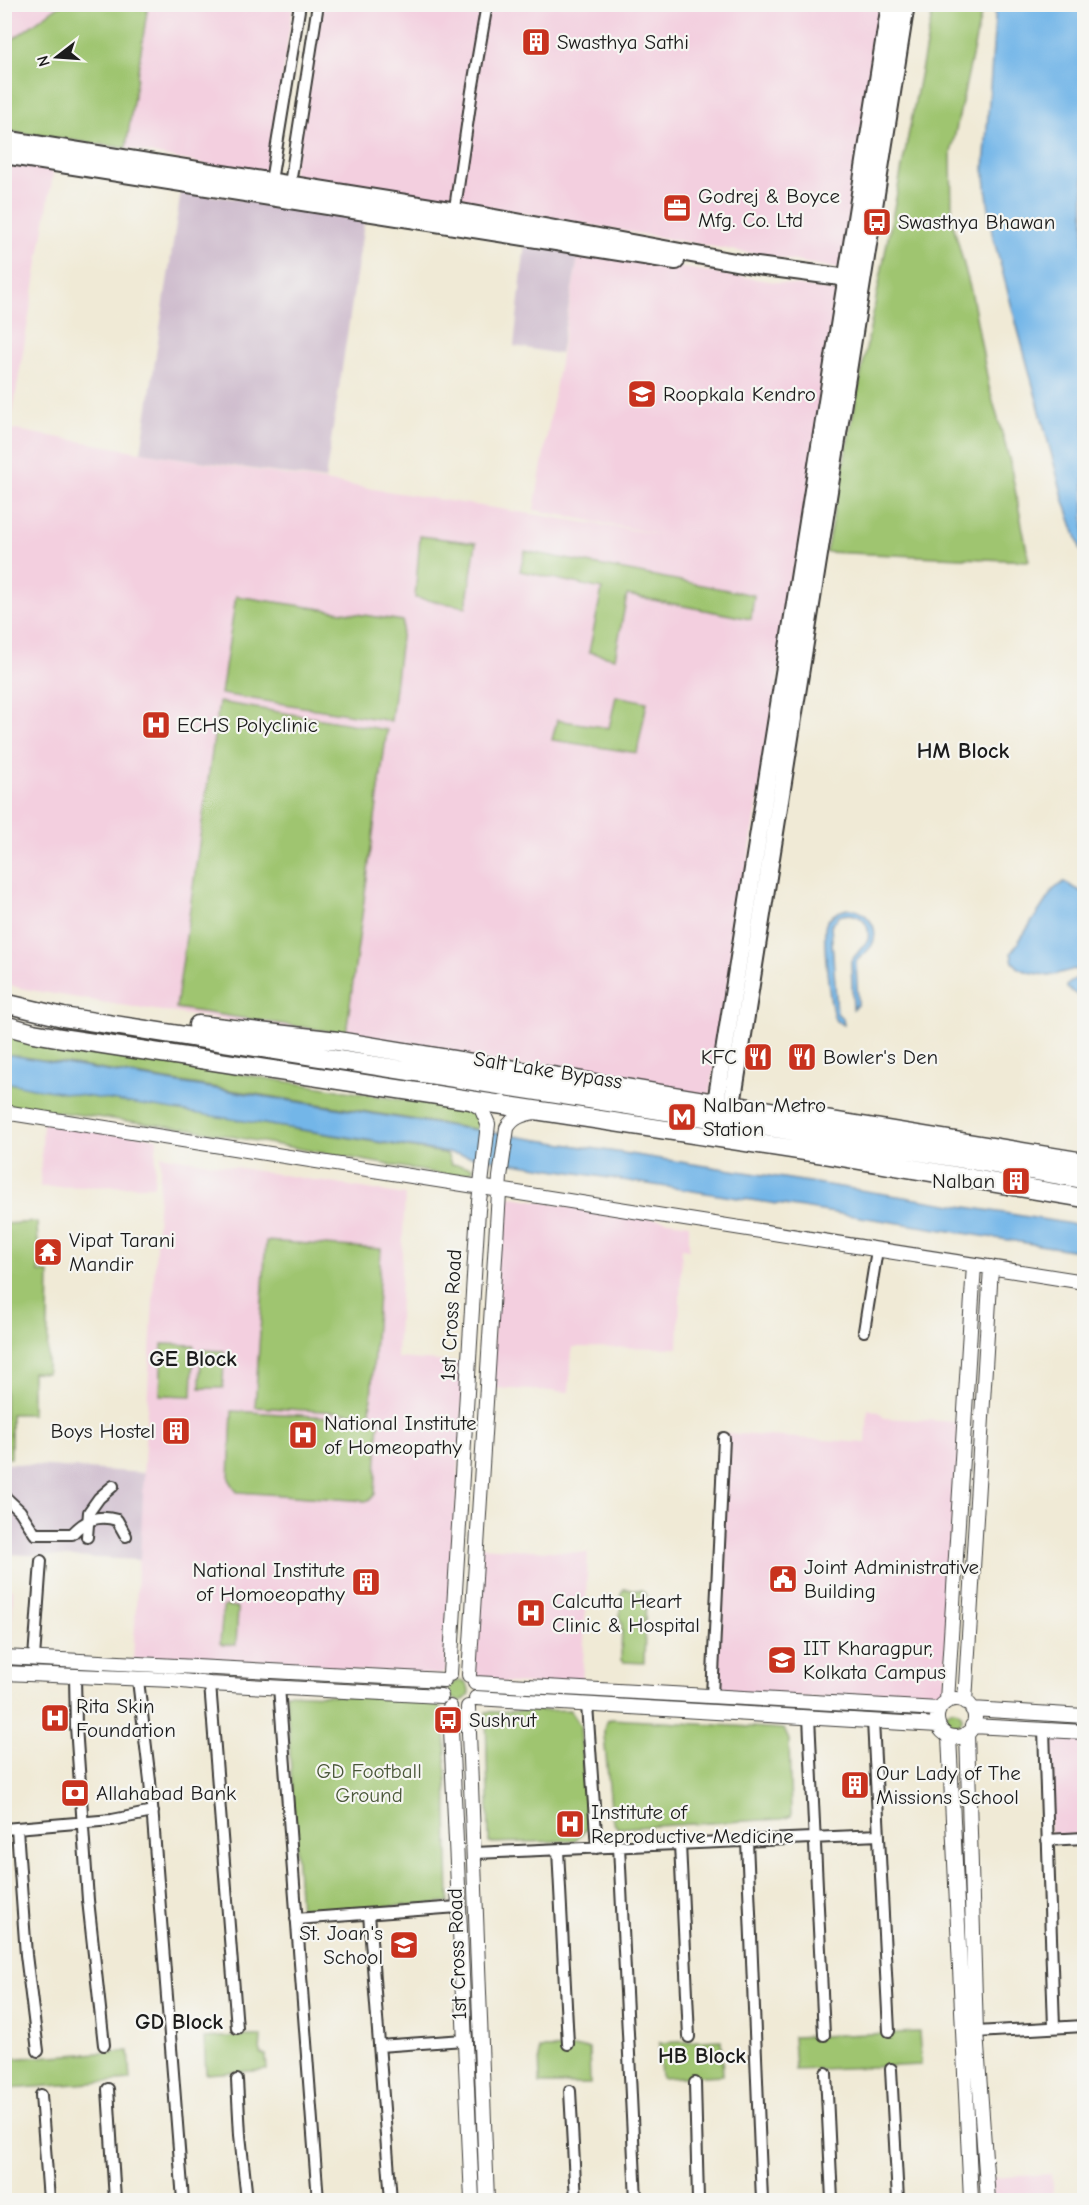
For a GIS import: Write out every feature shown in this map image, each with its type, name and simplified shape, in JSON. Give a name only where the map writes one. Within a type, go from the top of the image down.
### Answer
[{"type":"main road","points":[[854,283],[890,4]]},
{"type":"main road","points":[[722,1112],[854,283],[906,4]]},
{"type":"main road","points":[[4,139],[290,184],[344,201]]},
{"type":"main road","points":[[4,155],[453,218],[600,250],[854,283]]},
{"type":"main road","name":"Salt Lake Bypass","points":[[4,990],[89,1011],[323,1057],[565,1096],[722,1112],[989,1155],[1084,1162]]},
{"type":"main road","name":"Salt Lake Bypass","points":[[4,1003],[63,1017],[133,1027],[158,1025],[296,1036],[452,1059],[589,1082],[722,1112]]},
{"type":"main road","name":"Salt Lake Bypass","points":[[4,1025],[43,1035],[831,1155],[1084,1198]]},
{"type":"main road","points":[[157,1051],[158,1025]]},
{"type":"main road","points":[[296,1036],[323,1057]]},
{"type":"main road","points":[[565,1096],[589,1082]]},
{"type":"main road","points":[[984,1181],[989,1155]]},
{"type":"main road","name":"Salt Lake Bypass","points":[[989,1155],[1084,1179]]},
{"type":"street","points":[[271,181],[300,4]]},
{"type":"street","points":[[290,184],[318,4]]},
{"type":"street","points":[[453,218],[487,4]]},
{"type":"street","name":"1st Cross Road","points":[[447,1677],[458,1554],[481,1180],[488,1124],[481,1108],[467,1100]]},
{"type":"street","name":"1st Cross Road","points":[[472,1679],[476,1554],[499,1183],[507,1128],[510,1122],[521,1115],[540,1111]]},
{"type":"street","points":[[4,1112],[481,1180],[877,1250],[1084,1282]]},
{"type":"street","points":[[864,1331],[877,1250]]},
{"type":"street","points":[[943,1705],[974,1265]]},
{"type":"street","points":[[971,2200],[976,2031],[967,1982],[970,1729],[974,1720],[968,1706],[991,1267]]},
{"type":"street","points":[[472,1311],[490,1313]]},
{"type":"street","points":[[712,1696],[724,1438]]},
{"type":"street","points":[[87,1537],[89,1512],[99,1498],[113,1486]]},
{"type":"street","points":[[4,1496],[20,1511],[35,1534],[72,1534],[83,1522],[104,1516],[117,1520],[126,1536]]},
{"type":"street","points":[[458,1554],[476,1554]]},
{"type":"street","points":[[34,1658],[41,1562]]},
{"type":"street","points":[[4,1657],[447,1677]]},
{"type":"street","points":[[93,1678],[94,1661]]},
{"type":"street","points":[[445,1701],[440,1687],[447,1677],[457,1672],[472,1679],[696,1695],[943,1705]]},
{"type":"street","points":[[4,1673],[173,1680],[445,1701],[459,1710],[472,1702],[477,1693],[472,1679]]},
{"type":"street","points":[[75,1677],[82,1822],[90,1923],[104,2045]]},
{"type":"street","points":[[138,1680],[153,1812],[183,2200]]},
{"type":"street","points":[[210,1684],[237,2028]]},
{"type":"street","points":[[279,1688],[318,2200]]},
{"type":"street","points":[[694,1711],[696,1695]]},
{"type":"street","points":[[1084,1716],[968,1706],[954,1699],[943,1705],[937,1714],[938,1725],[949,1736],[962,1736],[970,1729],[1084,1732]]},
{"type":"street","name":"1st Cross Road","points":[[445,1701],[459,1907],[472,2200]]},
{"type":"street","points":[[472,1702],[587,1705],[938,1725]]},
{"type":"street","name":"1st Cross Road","points":[[472,1702],[487,2200]]},
{"type":"street","points":[[587,1705],[597,1848]]},
{"type":"street","points":[[809,1717],[824,2035]]},
{"type":"street","points":[[873,1721],[889,2031]]},
{"type":"street","points":[[1044,1730],[1054,2027]]},
{"type":"street","points":[[949,1736],[973,2098],[987,2200]]},
{"type":"street","points":[[4,1829],[112,1820],[153,1812]]},
{"type":"street","points":[[17,1829],[26,1955],[38,2051]]},
{"type":"street","points":[[475,1853],[879,1834]]},
{"type":"street","points":[[1047,1840],[1084,1838]]},
{"type":"street","points":[[747,1841],[762,2200]]},
{"type":"street","points":[[680,1844],[689,2037]]},
{"type":"street","points":[[618,1846],[636,2200]]},
{"type":"street","points":[[558,1850],[568,2044]]},
{"type":"street","points":[[296,1919],[459,1907]]},
{"type":"street","points":[[369,1914],[391,2200]]},
{"type":"street","points":[[461,1968],[479,1968]]},
{"type":"street","points":[[976,2031],[1084,2026]]},
{"type":"street","points":[[379,2046],[464,2040]]},
{"type":"street","points":[[891,2069],[898,2200]]},
{"type":"street","points":[[826,2073],[832,2200]]},
{"type":"street","points":[[237,2080],[247,2200]]},
{"type":"street","points":[[466,2083],[483,2083]]},
{"type":"street","points":[[694,2083],[698,2200]]},
{"type":"street","points":[[108,2089],[115,2200]]},
{"type":"street","points":[[570,2091],[576,2200]]},
{"type":"street","points":[[41,2095],[49,2200]]},
{"type":"shaded area","points":[[5,5],[60,5],[5,45]]},
{"type":"shaded area","points":[[148,5],[293,5],[268,178],[126,148]]},
{"type":"shaded area","points":[[319,5],[885,5],[845,270],[499,209],[291,180]]},
{"type":"shaded area","points":[[4,160],[54,168],[10,429],[664,535],[534,510],[579,252],[841,292],[710,1096],[107,1003],[19,988],[5,983]]},
{"type":"shaded area","points":[[181,191],[365,217],[325,480],[141,452]]},
{"type":"shaded area","points":[[525,243],[579,252],[560,354],[514,346]]},
{"type":"shaded area","points":[[43,1121],[157,1138],[154,1186],[40,1187]]},
{"type":"shaded area","name":"National Institute of Homeopathy","points":[[161,1155],[405,1195],[397,1358],[465,1363],[446,1671],[440,1675],[133,1660]]},
{"type":"shaded area","points":[[499,1195],[689,1224],[689,1249],[682,1248],[678,1348],[572,1347],[569,1392],[491,1388]]},
{"type":"shaded area","points":[[868,1409],[879,1412],[884,1418],[961,1422],[944,1699],[936,1705],[714,1693],[726,1433],[866,1443]]},
{"type":"shaded area","points":[[5,1463],[144,1473],[140,1560],[5,1554]]},
{"type":"shaded area","name":"Calcutta Heart Clinic & Hospital","points":[[479,1547],[588,1553],[582,1687],[477,1681],[472,1672]]},
{"type":"shaded area","points":[[4,1588],[13,1589],[11,1653],[5,1653]]},
{"type":"shaded area","points":[[1046,1734],[1084,1736],[1084,1835],[1050,1837]]},
{"type":"shaded area","points":[[1051,2174],[1053,2200],[992,2200],[991,2178]]},
{"type":"green space","points":[[60,5],[148,5],[126,148],[5,131],[5,45]]},
{"type":"green space","points":[[934,5],[983,5],[951,153],[952,220],[972,295],[989,387],[1009,458],[1029,561],[826,552]]},
{"type":"green space","points":[[420,536],[476,543],[466,607],[415,598]]},
{"type":"green space","points":[[525,551],[754,595],[751,619],[627,595],[615,658],[589,652],[602,589],[520,571]]},
{"type":"green space","points":[[236,596],[403,621],[391,721],[221,694]]},
{"type":"green space","points":[[616,696],[647,702],[637,753],[552,740],[557,720],[609,728]]},
{"type":"green space","points":[[219,702],[387,730],[346,1034],[176,1008]]},
{"type":"green space","points":[[4,1034],[293,1083],[466,1109],[478,1116],[484,1126],[480,1130],[5,1054]]},
{"type":"green space","points":[[4,1082],[437,1152],[447,1154],[451,1164],[474,1167],[471,1172],[451,1176],[190,1129],[11,1106],[5,1104]]},
{"type":"green space","points":[[37,1222],[39,1272],[49,1273],[47,1373],[32,1372],[32,1414],[11,1414],[11,1458],[5,1458],[5,1224]]},
{"type":"green space","points":[[266,1241],[381,1249],[370,1414],[255,1407]]},
{"type":"green space","points":[[162,1344],[194,1345],[192,1396],[160,1395]]},
{"type":"green space","points":[[201,1350],[224,1351],[223,1388],[200,1388]]},
{"type":"green space","points":[[232,1411],[379,1420],[375,1494],[366,1501],[237,1492],[229,1479]]},
{"type":"green space","points":[[624,1589],[642,1590],[646,1595],[644,1663],[621,1660],[621,1593]]},
{"type":"green space","points":[[225,1606],[238,1609],[236,1645],[220,1643]]},
{"type":"green space","points":[[459,1681],[466,1684],[469,1691],[466,1698],[459,1701],[452,1698],[449,1691],[452,1684]]},
{"type":"green space","name":"GD Football Ground","points":[[286,1693],[435,1700],[445,1714],[449,1903],[300,1911]]},
{"type":"green space","points":[[570,1710],[580,1725],[588,1828],[575,1840],[569,1841],[489,1843],[486,1712]]},
{"type":"green space","points":[[954,1710],[962,1718],[954,1726],[946,1718]]},
{"type":"green space","points":[[611,1719],[784,1729],[789,1740],[791,1816],[782,1819],[619,1828],[612,1817],[604,1736],[605,1724]]},
{"type":"green space","points":[[919,2032],[921,2065],[795,2070],[793,2037]]},
{"type":"green space","points":[[261,2036],[260,2054],[266,2055],[267,2070],[206,2074],[204,2038]]},
{"type":"green space","points":[[721,2040],[723,2075],[661,2078],[659,2043]]},
{"type":"green space","points":[[589,2048],[590,2084],[540,2084],[539,2049]]},
{"type":"green space","points":[[129,2051],[131,2080],[8,2089],[6,2059]]},
{"type":"water","points":[[996,5],[1084,5],[1084,559],[1064,501],[992,233],[984,169]]},
{"type":"water","points":[[1064,882],[1084,893],[1084,1000],[1067,988],[1067,985],[1079,976],[1075,969],[1049,976],[1029,972],[1020,969],[1013,962],[1011,953],[1053,890]]},
{"type":"water","points":[[848,909],[860,912],[870,920],[874,938],[872,945],[856,962],[858,1004],[853,1009],[851,961],[868,940],[867,927],[865,922],[852,915],[839,916],[831,926],[837,1013],[843,1019],[844,1025],[836,1021],[831,1004],[825,931],[826,924],[832,916]]},
{"type":"water","points":[[4,1054],[1084,1226],[1084,1252],[33,1088],[5,1082]]},
{"type":"place","name":"Swasthya Sathi","points":[[536,42]]},
{"type":"place","name":"Godrej & Boyce Mfg. Co. Ltd","points":[[677,208]]},
{"type":"place","name":"Swasthya Bhawan","points":[[877,222]]},
{"type":"place","name":"Roopkala Kendro","points":[[642,394]]},
{"type":"place","name":"ECHS Polyclinic","points":[[156,725]]},
{"type":"place","name":"KFC","points":[[758,1057]]},
{"type":"place","name":"Bowler's Den","points":[[802,1057]]},
{"type":"place","name":"Nalban Metro Station","points":[[682,1117]]},
{"type":"place","name":"Nalban","points":[[1016,1181]]},
{"type":"place","name":"Vipat Tarani Mandir","points":[[48,1252]]},
{"type":"place","name":"Boys Hostel","points":[[176,1431]]},
{"type":"place","name":"National Institute of Homeopathy","points":[[303,1435]]},
{"type":"place","name":"Joint Administrative Building","points":[[783,1579]]},
{"type":"place","name":"National Institute of Homoeopathy","points":[[366,1582]]},
{"type":"place","name":"Calcutta Heart Clinic & Hospital","points":[[531,1613]]},
{"type":"place","name":"IIT Kharagpur, Kolkata Campus","points":[[782,1660]]},
{"type":"place","name":"Rita Skin Foundation","points":[[55,1718]]},
{"type":"place","name":"Sushrut","points":[[448,1720]]},
{"type":"place","name":"Our Lady of The Missions School","points":[[855,1785]]},
{"type":"place","name":"Allahabad Bank","points":[[75,1793]]},
{"type":"place","name":"Institute of Reproductive Medicine","points":[[570,1824]]},
{"type":"place","name":"St. Joan's School","points":[[404,1945]]},
{"type":"district","name":"HM Block","points":[[963,750]]},
{"type":"district","name":"GE Block","points":[[193,1358]]},
{"type":"district","name":"GD Block","points":[[179,2021]]},
{"type":"district","name":"HB Block","points":[[702,2055]]}]
